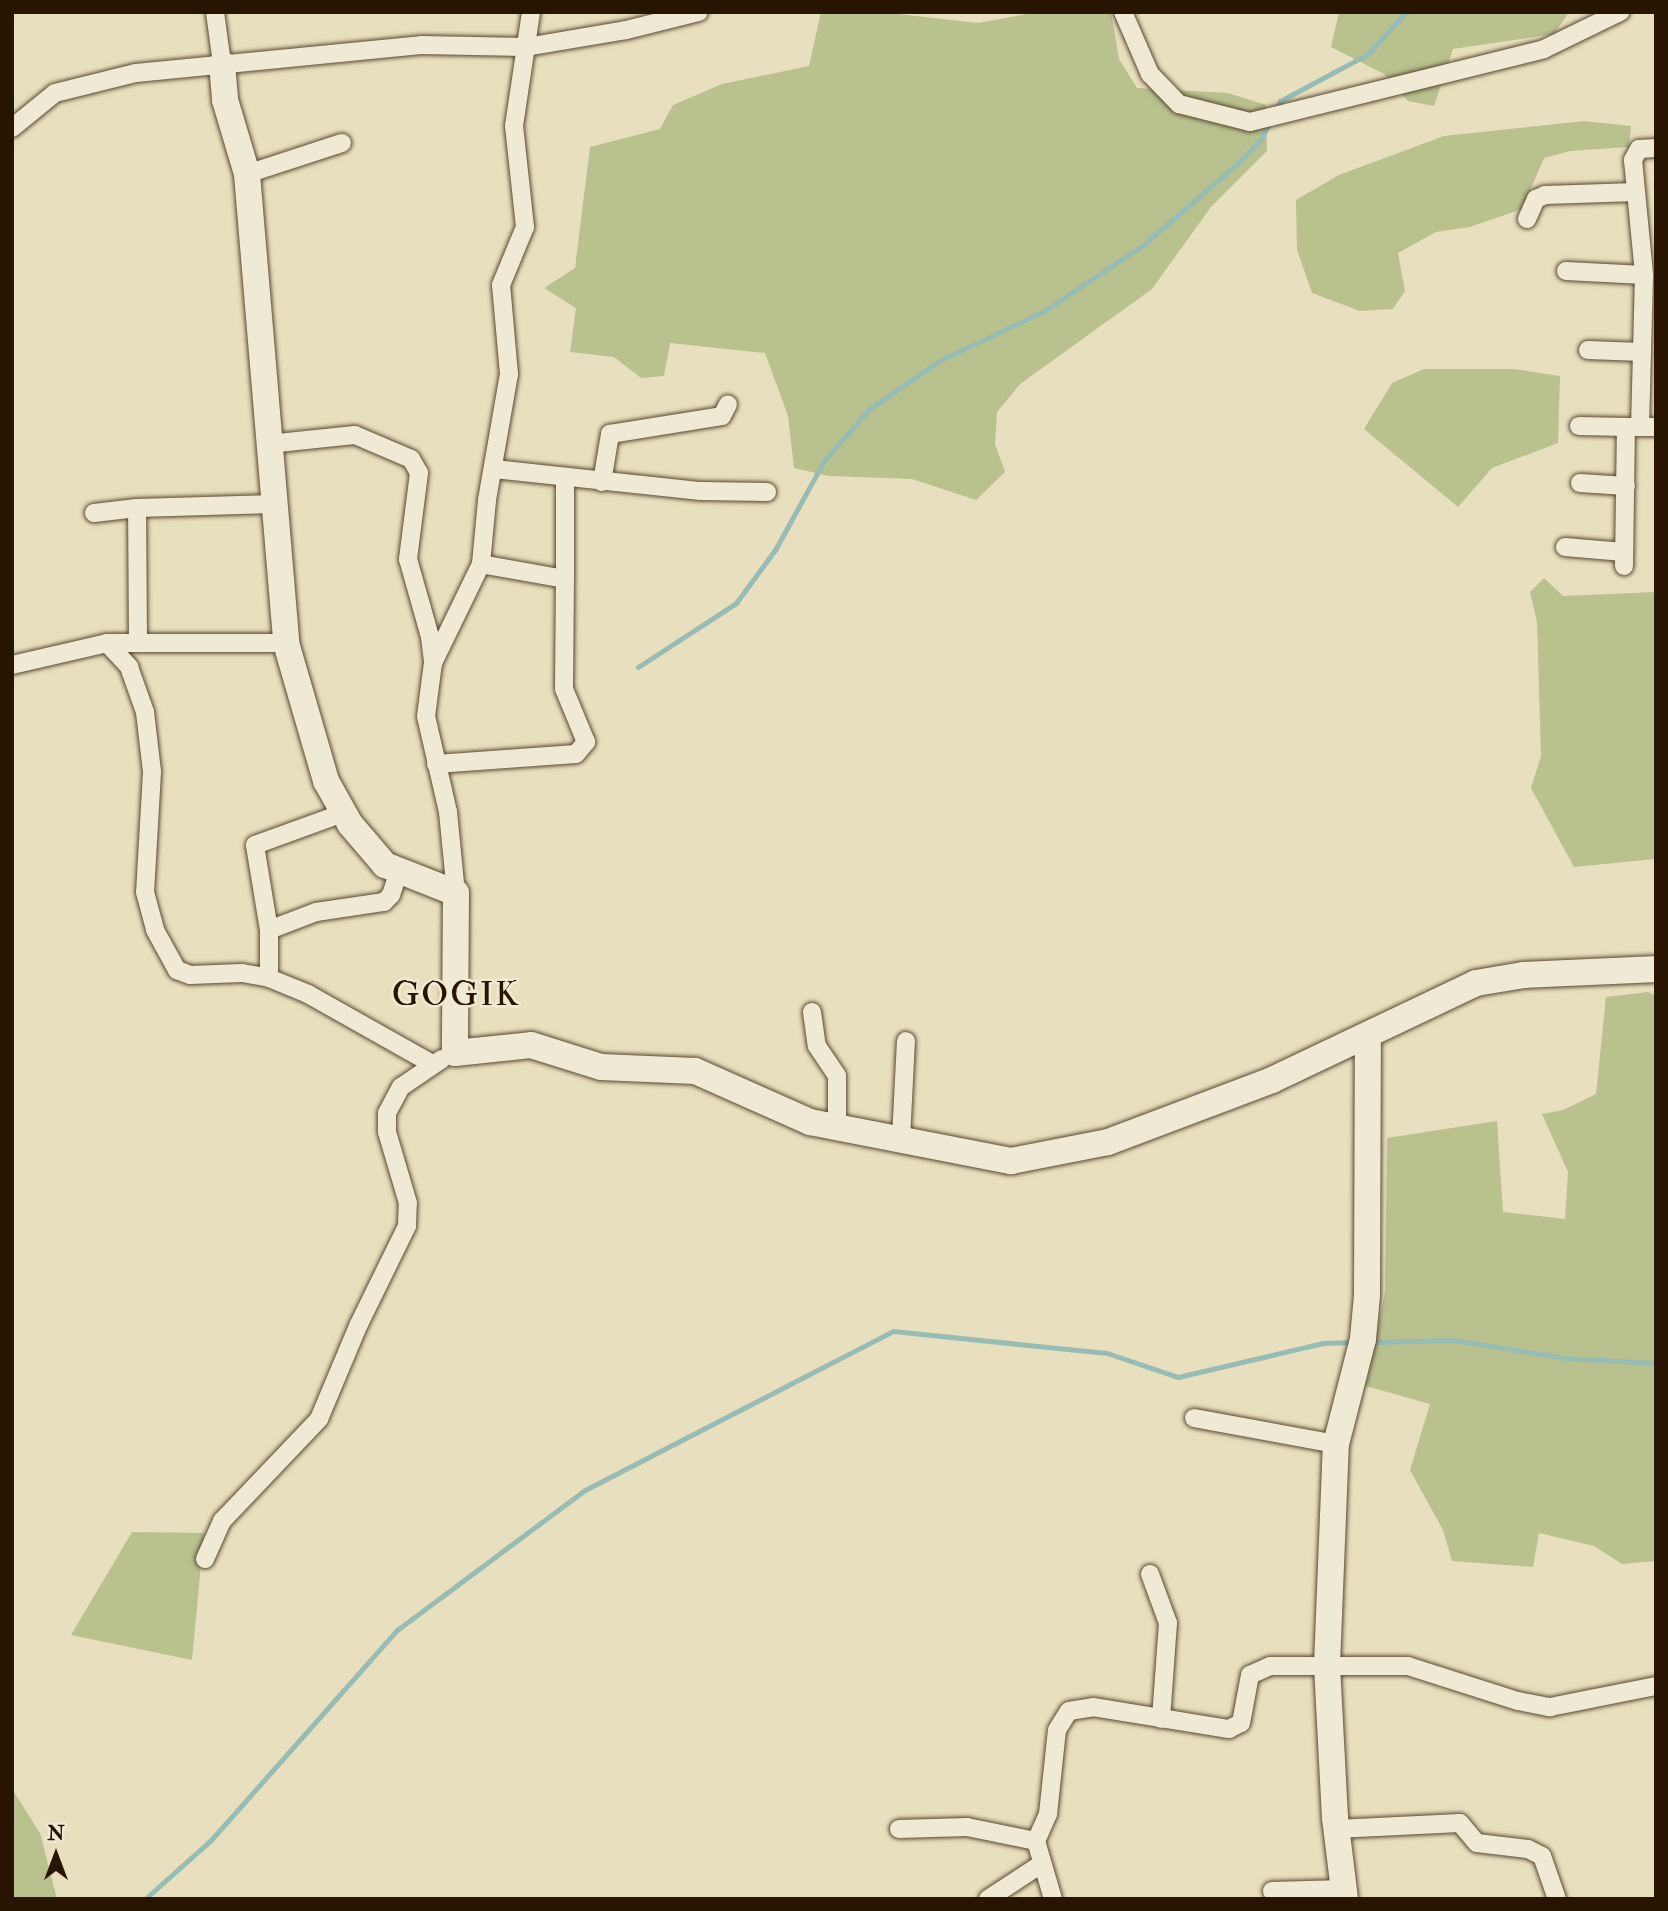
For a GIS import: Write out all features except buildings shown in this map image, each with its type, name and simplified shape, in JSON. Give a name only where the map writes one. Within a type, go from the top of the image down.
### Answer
[{"type":"street","points":[[215,12],[225,100],[247,174],[286,643],[311,734],[343,813],[371,852],[399,870],[456,893]]},
{"type":"street","points":[[444,1058],[456,893],[448,812],[426,716],[433,663],[481,564],[509,374],[500,285],[525,227],[514,126],[531,12]]},
{"type":"street","points":[[12,128],[55,93],[89,82],[222,64],[421,45],[526,47],[626,30],[699,12]]},
{"type":"street","points":[[1123,12],[1150,74],[1179,104],[1205,114],[1250,122],[1544,49],[1620,12]]},
{"type":"street","points":[[247,174],[342,143]]},
{"type":"street","points":[[1565,547],[1624,559],[1626,486],[1640,427],[1647,341],[1636,192],[1636,154],[1656,148]]},
{"type":"street","points":[[1527,219],[1536,200],[1545,195],[1636,192]]},
{"type":"street","points":[[1566,271],[1644,275]]},
{"type":"street","points":[[1588,351],[1647,341]]},
{"type":"street","points":[[602,482],[610,434],[722,416],[728,404]]},
{"type":"street","points":[[1579,426],[1640,427]]},
{"type":"street","points":[[268,444],[355,435],[411,459],[419,472],[408,559],[433,663]]},
{"type":"street","points":[[494,469],[720,493],[767,492]]},
{"type":"street","points":[[436,764],[567,755],[583,750],[586,742],[564,689],[565,477]]},
{"type":"street","points":[[1580,483],[1626,486]]},
{"type":"street","points":[[94,513],[137,508],[274,505]]},
{"type":"street","points":[[137,508],[138,642]]},
{"type":"street","points":[[481,564],[565,579]]},
{"type":"street","points":[[12,665],[56,651],[107,643],[286,643]]},
{"type":"street","points":[[107,643],[129,667],[145,712],[152,772],[145,892],[155,930],[177,970],[190,975],[242,973],[270,978],[444,1058]]},
{"type":"street","points":[[270,978],[269,930],[255,845],[343,813]]},
{"type":"street","points":[[269,930],[316,912],[384,902],[391,895],[399,870]]},
{"type":"street","points":[[205,1559],[222,1521],[319,1419],[359,1324],[407,1226],[408,1203],[387,1132],[387,1113],[401,1087],[444,1058],[531,1045],[601,1066],[695,1071],[788,1114],[836,1129],[1011,1161],[1069,1152],[1108,1142],[1272,1080],[1368,1036],[1450,993],[1484,981],[1656,969]]},
{"type":"street","points":[[812,1012],[817,1046],[836,1076],[836,1129]]},
{"type":"street","points":[[1272,1891],[1344,1894],[1336,1829],[1327,1665],[1336,1444],[1362,1345],[1368,1036]]},
{"type":"street","points":[[901,1139],[906,1041]]},
{"type":"street","points":[[1194,1418],[1336,1444]]},
{"type":"street","points":[[1150,1574],[1168,1623],[1161,1719]]},
{"type":"street","points":[[1053,1899],[1040,1865],[1036,1841],[1048,1814],[1057,1730],[1069,1711],[1093,1707],[1161,1719],[1236,1727],[1241,1723],[1253,1671],[1269,1666],[1368,1663],[1429,1670],[1518,1701],[1550,1707],[1656,1686]]},
{"type":"street","points":[[1336,1829],[1460,1823],[1477,1843],[1528,1849],[1542,1856],[1557,1899]]},
{"type":"street","points":[[899,1829],[967,1827],[1036,1841]]},
{"type":"street","points":[[988,1899],[1040,1865]]},
{"type":"green space","points":[[821,12],[880,12],[978,23],[1038,12],[1111,12],[1119,59],[1137,88],[1228,93],[1266,105],[1267,151],[1211,207],[1152,289],[1020,384],[997,412],[995,444],[1005,472],[976,500],[912,479],[829,476],[794,468],[788,416],[765,353],[670,343],[664,376],[641,378],[614,357],[570,352],[576,308],[544,288],[575,268],[590,147],[660,129],[673,105],[722,84],[809,66]]},
{"type":"green space","points":[[1339,12],[1569,12],[1554,34],[1453,49],[1434,106],[1408,101],[1384,74],[1331,47]]},
{"type":"green space","points":[[1584,121],[1631,126],[1629,147],[1570,151],[1544,158],[1522,209],[1470,227],[1436,232],[1398,253],[1405,291],[1393,309],[1360,311],[1312,293],[1297,250],[1296,200],[1339,175],[1444,136]]},
{"type":"green space","points":[[1424,369],[1514,369],[1560,376],[1558,443],[1492,468],[1458,507],[1364,429],[1392,383]]},
{"type":"green space","points":[[1544,578],[1563,596],[1656,592],[1655,859],[1574,867],[1531,788],[1541,756],[1537,622],[1530,592]]},
{"type":"green space","points":[[1648,992],[1656,996],[1656,1561],[1622,1564],[1594,1546],[1539,1533],[1533,1567],[1452,1561],[1443,1530],[1410,1470],[1430,1404],[1366,1386],[1385,1292],[1387,1138],[1497,1121],[1503,1212],[1565,1219],[1568,1172],[1542,1114],[1563,1110],[1596,1094],[1606,997]]},
{"type":"green space","points":[[132,1532],[204,1533],[192,1660],[71,1635]]},
{"type":"green space","points":[[12,1789],[40,1833],[57,1899],[12,1899]]},
{"type":"waterway","points":[[1275,111],[1280,101],[1368,54],[1406,12]]},
{"type":"waterway","points":[[638,667],[736,603],[775,550],[824,461],[868,410],[939,361],[1044,311],[1143,245],[1239,162],[1261,139],[1269,123]]},
{"type":"waterway","points":[[145,1899],[211,1840],[397,1630],[585,1490],[893,1331],[1107,1353],[1178,1377],[1323,1343],[1355,1342]]},
{"type":"waterway","points":[[1372,1342],[1454,1340],[1565,1358],[1656,1363]]},
{"type":"district","name":"GOGIK","points":[[456,995]]}]
